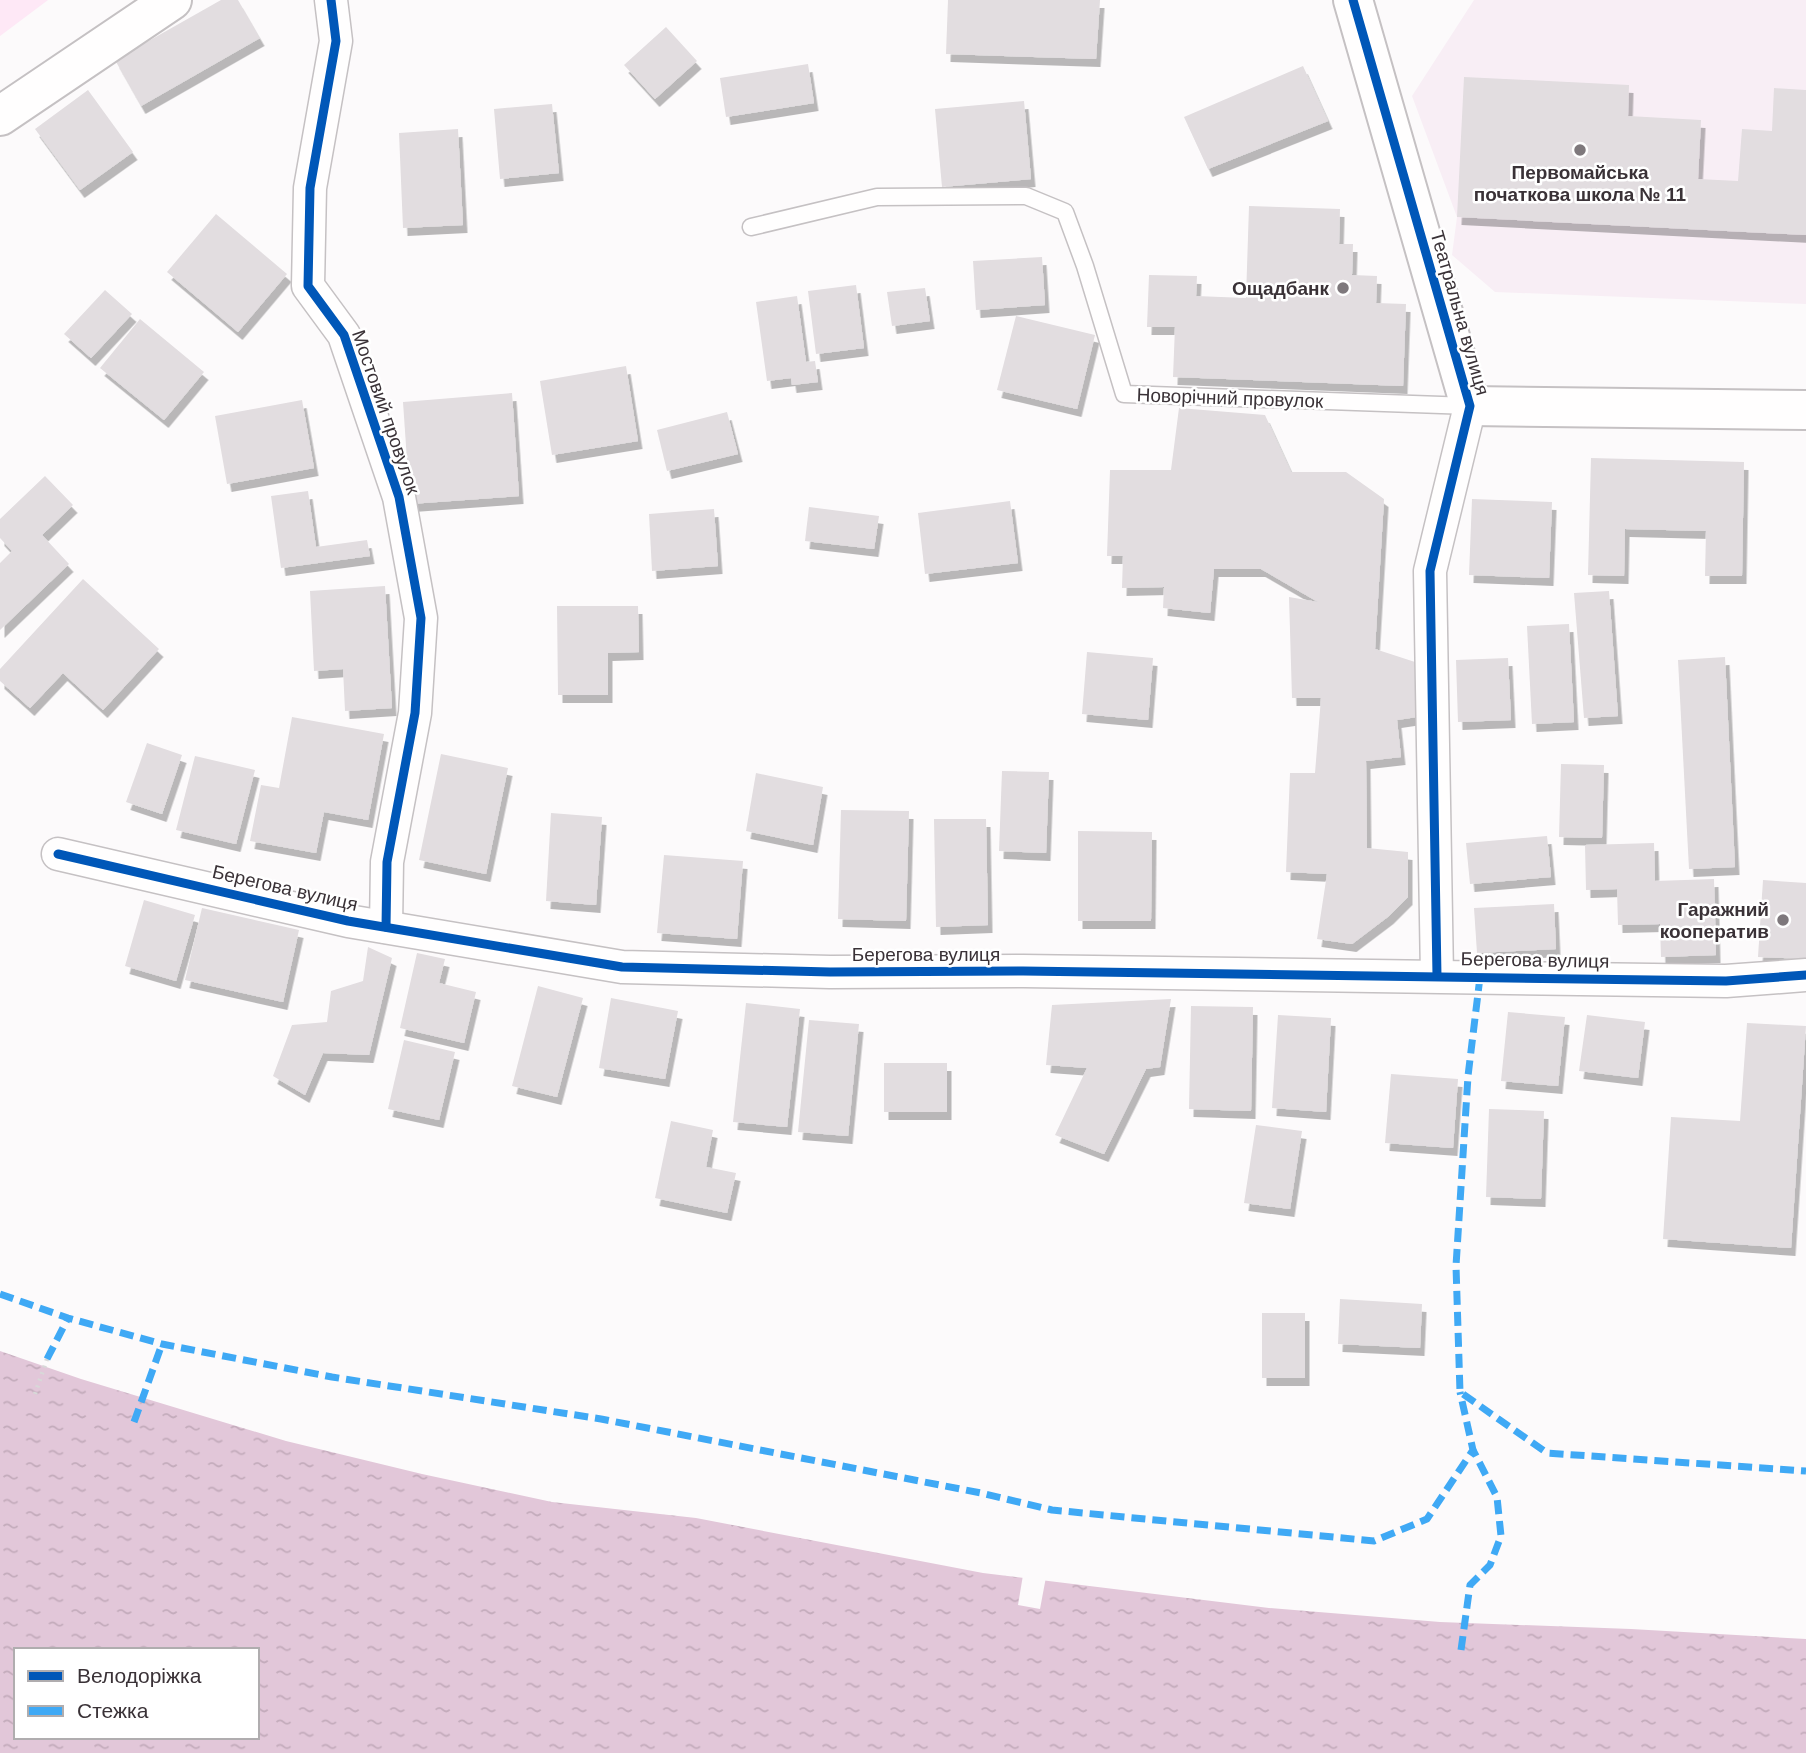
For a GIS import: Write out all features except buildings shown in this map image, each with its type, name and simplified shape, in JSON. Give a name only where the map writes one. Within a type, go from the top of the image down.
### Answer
[{"type":"street","points":[[0,116],[172,0]]},
{"type":"street","name":"Мостовий провулок","points":[[331,0],[337,41],[310,188],[309,286],[344,335],[399,497],[421,618],[415,713],[387,862],[386,927]]},
{"type":"street","name":"Театральна вулиця","points":[[1353,0],[1470,406],[1430,571],[1437,976]]},
{"type":"street","name":"Театральна вулиця","points":[[1470,406],[1806,410]]},
{"type":"street","name":"Берегова вулиця","points":[[58,854],[348,921],[622,967],[830,972],[1726,981],[1806,975]]},
{"type":"lane","name":"Новорічний провулок","points":[[751,227],[877,197],[1026,196],[1065,212],[1085,266],[1124,394],[1470,406]]},
{"type":"path","points":[[35,1394],[47,1359]]},
{"type":"shaded area","points":[[0,0],[48,0],[0,36]]},
{"type":"shaded area","points":[[1474,0],[1806,0],[1806,304],[1495,292],[1452,255],[1457,217],[1412,96]]},
{"type":"water","points":[[0,1351],[81,1379],[286,1441],[422,1474],[552,1502],[696,1518],[983,1573],[1269,1608],[1440,1622],[1806,1639],[1806,1753],[0,1753]]},
{"type":"pier","points":[[1023,1575],[1046,1577],[1040,1609],[1018,1605]]},
{"type":"marked path","points":[[1480,977],[1468,1076],[1456,1266],[1460,1392],[1547,1453],[1806,1471]]},
{"type":"marked path","points":[[0,1294],[68,1318],[162,1344],[332,1377],[601,1419],[981,1493],[1052,1510],[1374,1541],[1427,1519],[1473,1450],[1460,1392]]},
{"type":"marked path","points":[[47,1359],[68,1318]]},
{"type":"marked path","points":[[134,1422],[162,1344]]},
{"type":"marked path","points":[[1461,1650],[1470,1585],[1490,1565],[1501,1536],[1497,1497],[1473,1450]]},
{"type":"cycle path","points":[[331,0],[336,41],[310,188],[308,286],[344,335],[399,497],[421,618],[415,713],[387,862],[386,927]]},
{"type":"cycle path","points":[[1353,0],[1470,406],[1430,571],[1437,976]]},
{"type":"cycle path","points":[[58,854],[348,921],[622,967],[830,972],[1023,971],[1726,981],[1806,975]]},
{"type":"place","name":"Первомайська початкова школа № 11","points":[[1580,150]]},
{"type":"place","name":"Ощадбанк","points":[[1343,288]]},
{"type":"place","name":"Гаражний кооператив","points":[[1783,920]]}]
